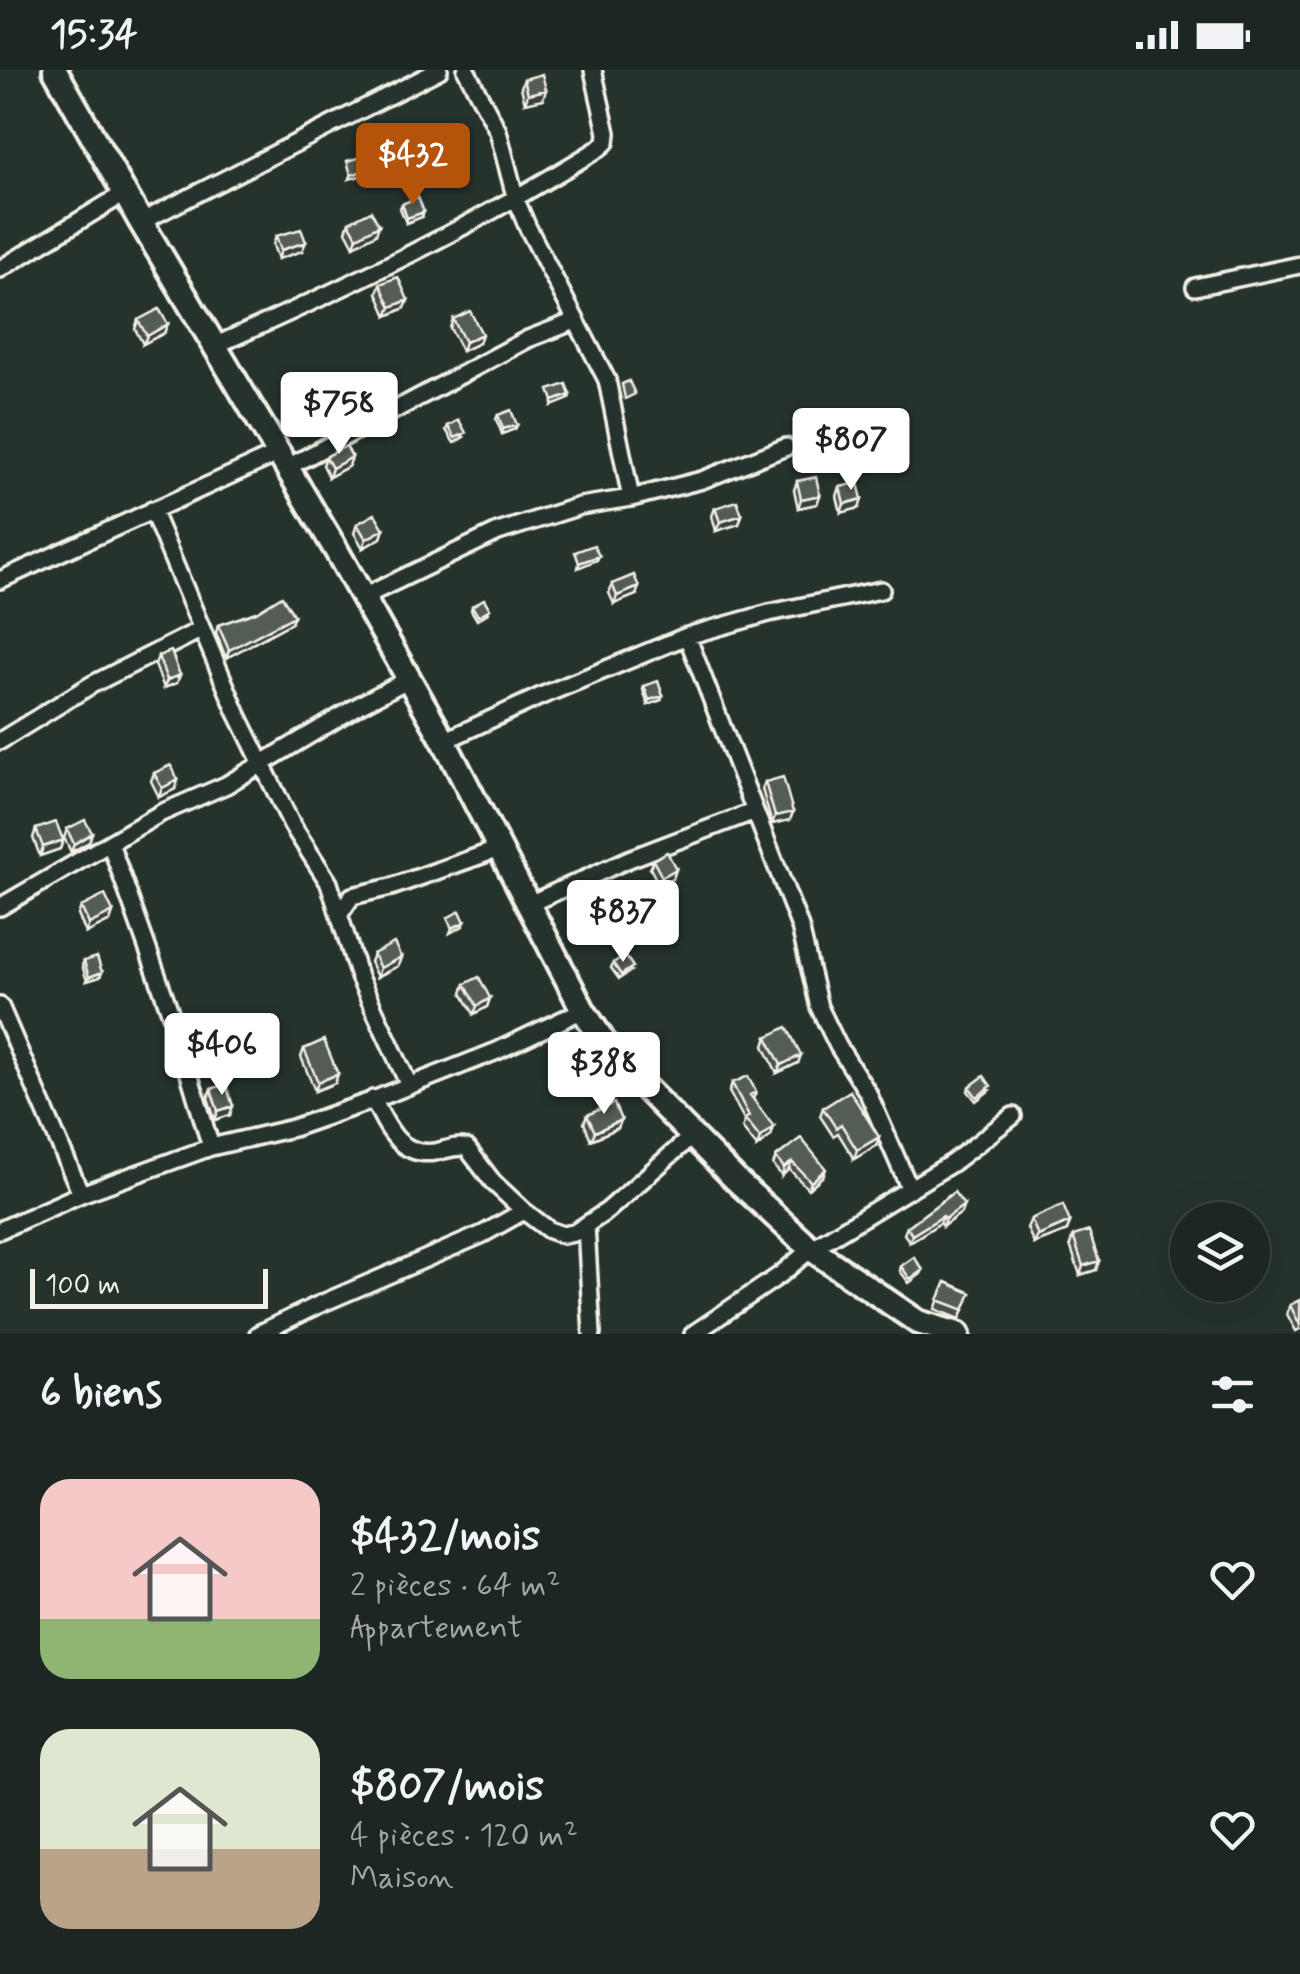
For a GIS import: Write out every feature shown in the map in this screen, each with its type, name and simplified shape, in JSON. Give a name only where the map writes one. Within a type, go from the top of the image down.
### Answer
[{"type":"street","points":[[141,222],[439,70]]},
{"type":"street","points":[[466,70],[498,131],[516,200],[608,380],[631,498]]},
{"type":"street","points":[[214,346],[310,304],[516,200],[606,142],[593,70]]},
{"type":"street","points":[[58,71],[141,222],[444,741],[584,1010],[620,1060],[692,1136],[811,1249],[922,1328],[958,1334]]},
{"type":"street","points":[[0,269],[126,193]]},
{"type":"street","points":[[1195,288],[1300,265]]},
{"type":"street","points":[[0,580],[152,510],[283,460],[528,339],[575,321]]},
{"type":"street","points":[[361,598],[498,532],[580,506],[702,480],[786,447]]},
{"type":"street","points":[[152,510],[262,762],[297,834],[329,882],[359,977],[409,1084]]},
{"type":"street","points":[[444,741],[687,636],[769,613],[881,590]]},
{"type":"street","points":[[0,741],[91,685],[202,628]]},
{"type":"street","points":[[687,636],[800,928],[819,1007],[868,1093],[909,1187]]},
{"type":"street","points":[[0,907],[160,814],[226,785],[409,679]]},
{"type":"street","points":[[529,904],[629,858],[755,811]]},
{"type":"street","points":[[110,843],[174,1023],[211,1147]]},
{"type":"street","points":[[340,914],[352,896],[391,887],[499,849]]},
{"type":"street","points":[[329,882],[352,896]]},
{"type":"street","points":[[0,1006],[81,1194]]},
{"type":"street","points":[[0,1230],[81,1194],[211,1147],[292,1128],[373,1100],[497,1051],[584,1010]]},
{"type":"street","points":[[373,1100],[403,1147],[418,1152],[467,1148],[493,1182],[524,1211],[549,1230],[563,1235],[574,1233],[630,1192],[692,1136]]},
{"type":"street","points":[[693,1334],[811,1249],[952,1163],[1013,1116]]},
{"type":"street","points":[[258,1334],[318,1304],[483,1234],[524,1211]]},
{"type":"street","points":[[586,1225],[592,1334]]},
{"type":"building","points":[[542,74],[546,90],[528,94],[524,79]]},
{"type":"building","points":[[362,157],[366,170],[351,175],[347,161]]},
{"type":"building","points":[[458,159],[461,172],[448,175],[445,161]]},
{"type":"building","points":[[418,197],[424,212],[407,218],[402,204]]},
{"type":"building","points":[[371,211],[379,225],[357,237],[349,222]]},
{"type":"building","points":[[301,229],[306,242],[281,250],[276,236]]},
{"type":"building","points":[[398,277],[408,300],[391,307],[380,284]]},
{"type":"building","points":[[159,309],[168,324],[147,336],[138,320]]},
{"type":"building","points":[[470,311],[482,334],[465,342],[453,319]]},
{"type":"building","points":[[629,381],[635,394],[625,399],[622,384]]},
{"type":"building","points":[[566,384],[570,395],[553,401],[549,390]]},
{"type":"building","points":[[511,410],[517,425],[503,429],[498,415]]},
{"type":"building","points":[[459,420],[466,433],[455,438],[448,426]]},
{"type":"building","points":[[346,446],[352,457],[332,468],[326,457]]},
{"type":"building","points":[[816,477],[820,495],[801,499],[797,481]]},
{"type":"building","points":[[858,483],[862,499],[844,504],[840,487]]},
{"type":"building","points":[[737,501],[742,515],[720,522],[715,508]]},
{"type":"building","points":[[375,514],[384,529],[366,539],[357,524]]},
{"type":"building","points":[[594,545],[599,556],[579,563],[575,552]]},
{"type":"building","points":[[634,575],[639,587],[617,596],[612,584]]},
{"type":"building","points":[[282,596],[294,616],[229,650],[218,625],[256,612]]},
{"type":"building","points":[[484,599],[490,609],[478,616],[472,606]]},
{"type":"building","points":[[171,651],[180,675],[167,680],[158,656]]},
{"type":"building","points":[[658,681],[663,696],[649,700],[644,686]]},
{"type":"building","points":[[171,765],[178,780],[162,788],[154,773]]},
{"type":"building","points":[[783,777],[793,812],[775,816],[765,782]]},
{"type":"building","points":[[85,820],[92,833],[74,844],[67,829]]},
{"type":"building","points":[[56,822],[63,840],[43,847],[36,829]]},
{"type":"building","points":[[667,852],[676,869],[662,877],[653,860]]},
{"type":"building","points":[[105,895],[113,912],[89,924],[81,907]]},
{"type":"building","points":[[587,898],[597,916],[583,923],[573,905]]},
{"type":"building","points":[[460,911],[465,922],[452,928],[447,918]]},
{"type":"building","points":[[394,943],[401,957],[380,968],[373,954]]},
{"type":"building","points":[[625,955],[633,967],[621,975],[613,963]]},
{"type":"building","points":[[97,957],[102,972],[89,977],[84,961]]},
{"type":"building","points":[[479,977],[490,998],[477,1006],[465,984]]},
{"type":"building","points":[[787,1027],[801,1055],[781,1065],[767,1037]]},
{"type":"building","points":[[324,1040],[338,1074],[318,1082],[304,1049]]},
{"type":"building","points":[[748,1076],[756,1092],[750,1095],[774,1127],[760,1138],[745,1119],[749,1116],[732,1083]]},
{"type":"building","points":[[984,1076],[991,1086],[977,1097],[969,1087]]},
{"type":"building","points":[[226,1084],[233,1106],[218,1111],[211,1089]]},
{"type":"building","points":[[850,1091],[879,1137],[857,1150],[841,1124],[836,1128],[823,1108]]},
{"type":"building","points":[[614,1103],[621,1120],[595,1132],[587,1115]]},
{"type":"building","points":[[801,1138],[826,1169],[811,1182],[792,1162],[784,1168],[776,1157]]},
{"type":"building","points":[[954,1192],[964,1205],[912,1235],[907,1227]]},
{"type":"building","points":[[1063,1205],[1070,1222],[1038,1236],[1031,1219]]},
{"type":"building","points":[[1089,1231],[1099,1261],[1083,1266],[1073,1236]]},
{"type":"building","points":[[914,1257],[923,1270],[910,1279],[901,1266]]},
{"type":"building","points":[[946,1282],[971,1293],[964,1310],[938,1300]]},
{"type":"building","points":[[1300,1300],[1300,1322],[1299,1323],[1290,1305]]}]
